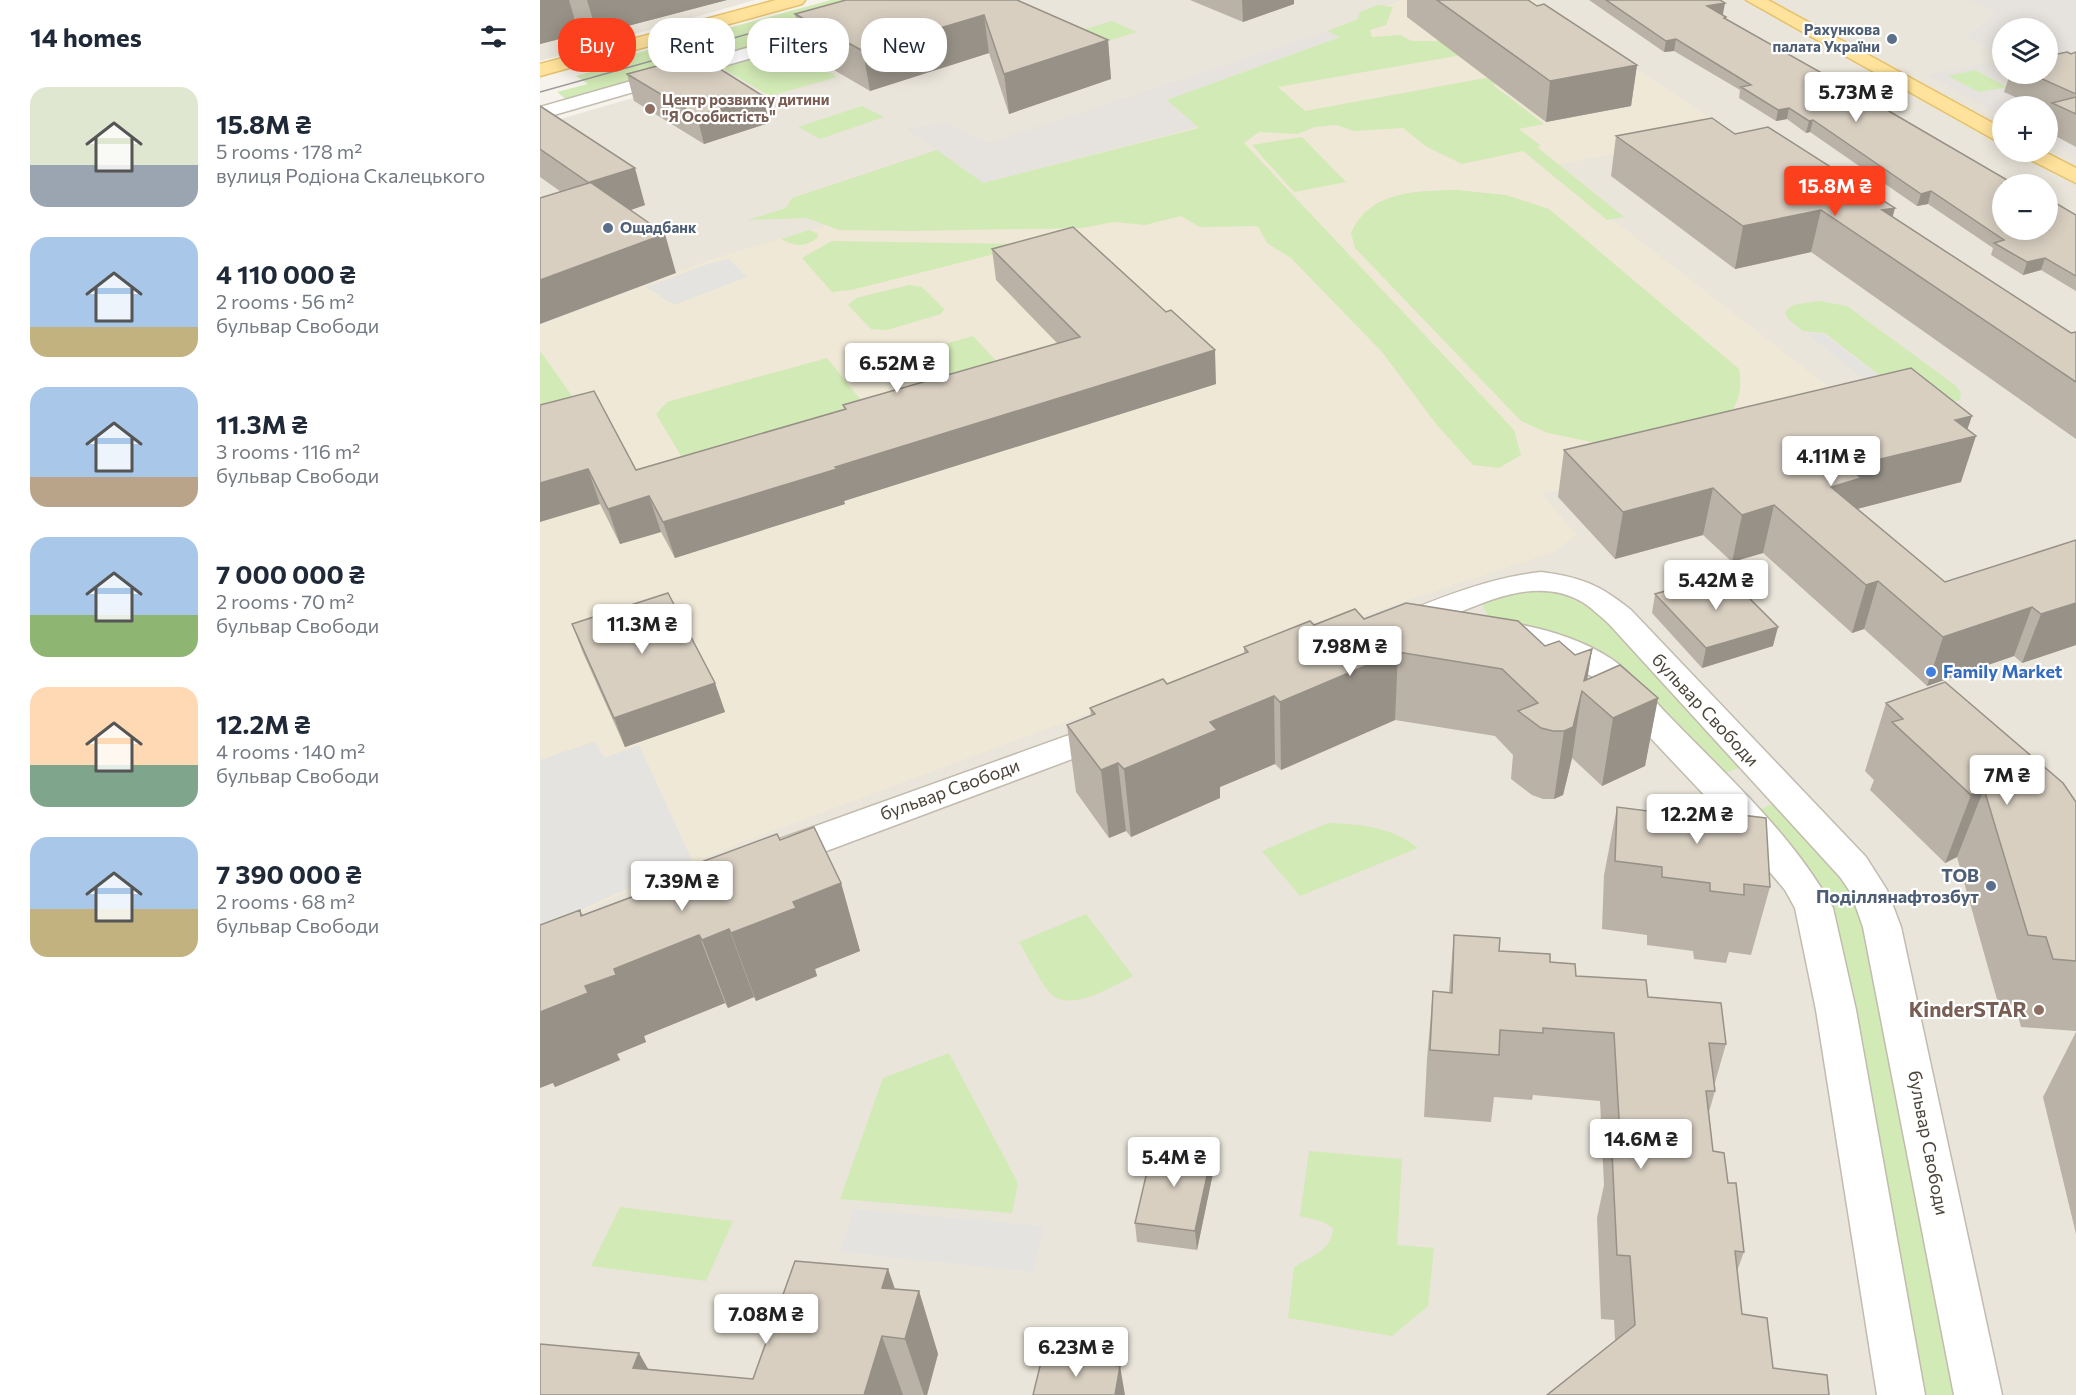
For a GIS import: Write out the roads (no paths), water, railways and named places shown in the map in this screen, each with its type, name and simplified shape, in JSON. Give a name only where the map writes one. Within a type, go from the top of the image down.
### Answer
[{"type":"main road","points":[[540,70],[796,0]]},
{"type":"main road","points":[[1755,0],[1992,130]]},
{"type":"main road","points":[[2048,162],[2076,177]]},
{"type":"street","points":[[540,113],[933,0]]},
{"type":"street","name":"бульвар Свободи","points":[[1900,1395],[1817,916],[1798,880],[1723,793],[1604,669],[1567,648],[1524,634],[1468,627],[1426,630],[1366,639],[1517,583],[1543,581],[1571,586],[1610,606],[1853,867],[1877,910],[1905,1034],[1978,1395]]},
{"type":"street","name":"бульвар Свободи","points":[[747,868],[813,840],[1143,720]]},
{"type":"street","points":[[1723,793],[1767,777]]},
{"type":"tram line","points":[[540,92],[812,16]]},
{"type":"place","name":"Рахункова палата України","points":[[1892,39]]},
{"type":"place","name":"Центр розвитку дитини \"Я Особистість\"","points":[[650,109]]},
{"type":"place","name":"Ощадбанк","points":[[608,228]]},
{"type":"place","name":"Family Market","points":[[1931,672]]},
{"type":"place","name":"ТОВ Поділлянафтозбут","points":[[1991,886]]},
{"type":"place","name":"KinderSTAR","points":[[2039,1010]]}]
